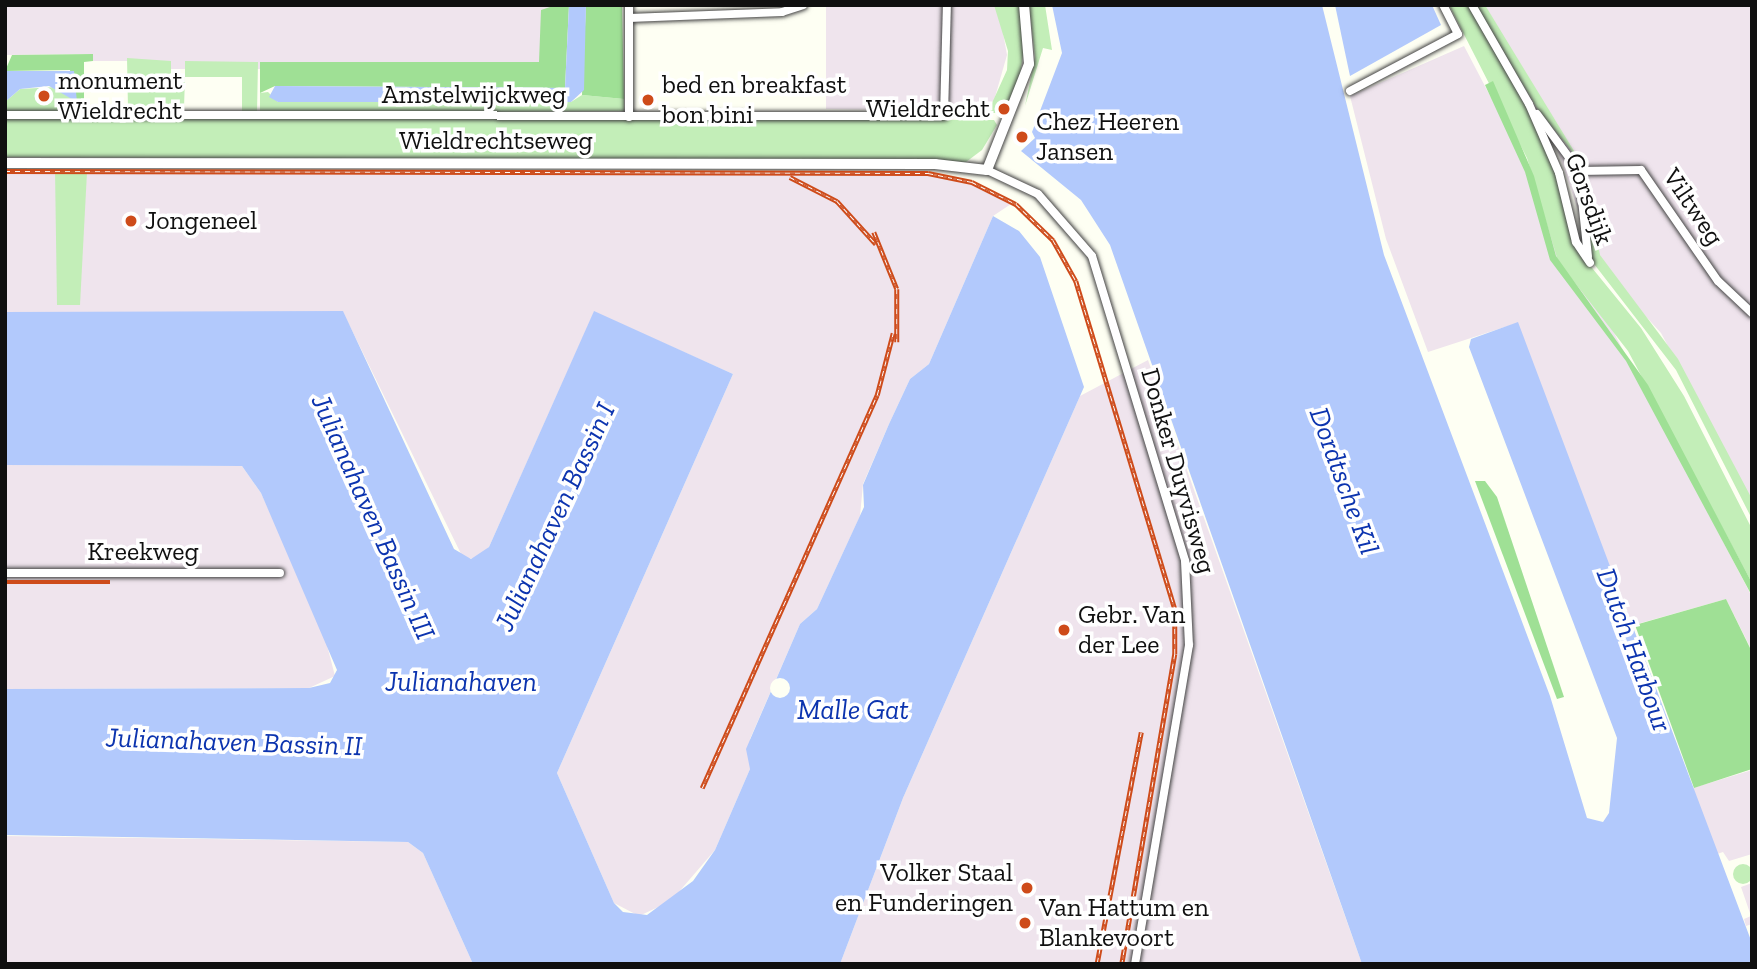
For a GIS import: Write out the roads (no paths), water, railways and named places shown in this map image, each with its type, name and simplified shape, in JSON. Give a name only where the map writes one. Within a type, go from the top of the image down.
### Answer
[{"type":"street","points":[[629,5],[629,117]]},
{"type":"street","points":[[629,18],[782,12],[803,5]]},
{"type":"street","name":"Amstelwijckweg","points":[[5,116],[944,116],[947,5]]},
{"type":"street","points":[[987,170],[1030,61],[1024,5]]},
{"type":"street","points":[[1350,91],[1458,34],[1443,5]]},
{"type":"street","name":"Gorsdijk","points":[[1472,5],[1529,104],[1559,173],[1576,242],[1590,263],[1579,170],[1529,104]]},
{"type":"street","name":"Wieldrechtseweg","points":[[5,163],[935,164],[987,170]]},
{"type":"street","name":"Donker Duyvisweg","points":[[987,170],[1038,194],[1092,256],[1185,561],[1189,645],[1135,964]]},
{"type":"street","name":"Viltweg","points":[[1579,170],[1641,170],[1718,281],[1752,313]]},
{"type":"street","name":"Kreekweg","points":[[5,573],[280,573]]},
{"type":"water","points":[[569,5],[586,5],[584,90],[571,102],[278,102],[269,97],[275,86],[565,88]]},
{"type":"water","points":[[1052,5],[1322,5],[1384,255],[1550,696],[1587,818],[1603,822],[1609,813],[1617,738],[1469,347],[1471,339],[1518,322],[1752,943],[1752,964],[1362,964],[1110,245],[1081,200],[1021,151],[1035,138],[1032,132],[1062,53]]},
{"type":"water","points":[[1335,5],[1432,5],[1441,25],[1350,76]]},
{"type":"water","points":[[5,71],[74,71],[77,102],[49,86],[20,89],[5,102]]},
{"type":"water","name":"Julianahaven","points":[[993,216],[1019,231],[1040,257],[1084,387],[903,798],[840,964],[473,964],[423,853],[408,842],[5,835],[5,689],[309,688],[330,683],[337,670],[261,493],[242,466],[5,465],[5,312],[343,311],[454,549],[471,559],[489,547],[594,311],[733,374],[557,773],[614,903],[623,912],[647,915],[693,881],[715,850],[750,769],[746,749],[800,624],[817,609],[864,507],[863,485],[889,424],[910,379],[929,364]]},
{"type":"railway","points":[[5,171],[928,173],[972,182],[1016,204],[1053,240],[1076,281],[1175,609],[1175,654],[1122,964]]},
{"type":"railway","points":[[790,177],[837,201],[876,244]]},
{"type":"railway","points":[[874,232],[897,289],[897,342]]},
{"type":"railway","points":[[702,788],[877,395],[893,333]]},
{"type":"railway","points":[[5,582],[110,582]]},
{"type":"railway","points":[[1097,963],[1141,732]]},
{"type":"place","name":"monument Wieldrecht","points":[[44,96]]},
{"type":"place","name":"bed en breakfast bon bini","points":[[648,100]]},
{"type":"place","name":"Wieldrecht","points":[[1004,109]]},
{"type":"place","name":"Chez Heeren Jansen","points":[[1022,137]]},
{"type":"place","name":"Jongeneel","points":[[131,221]]},
{"type":"place","name":"Gebr. Van der Lee","points":[[1064,630]]},
{"type":"place","name":"Volker Staal en Funderingen","points":[[1027,888]]},
{"type":"place","name":"Van Hattum en Blankevoort","points":[[1025,923]]},
{"type":"water label","name":"Dordtsche Kil","points":[[1344,481]]},
{"type":"water label","name":"Julianahaven Bassin III","points":[[373,517]]},
{"type":"water label","name":"Julianahaven Bassin I","points":[[555,517]]},
{"type":"water label","name":"Dutch Harbour","points":[[1634,650]]},
{"type":"water label","name":"Malle Gat","points":[[853,710]]},
{"type":"water label","name":"Julianahaven Bassin II","points":[[234,742]]}]
